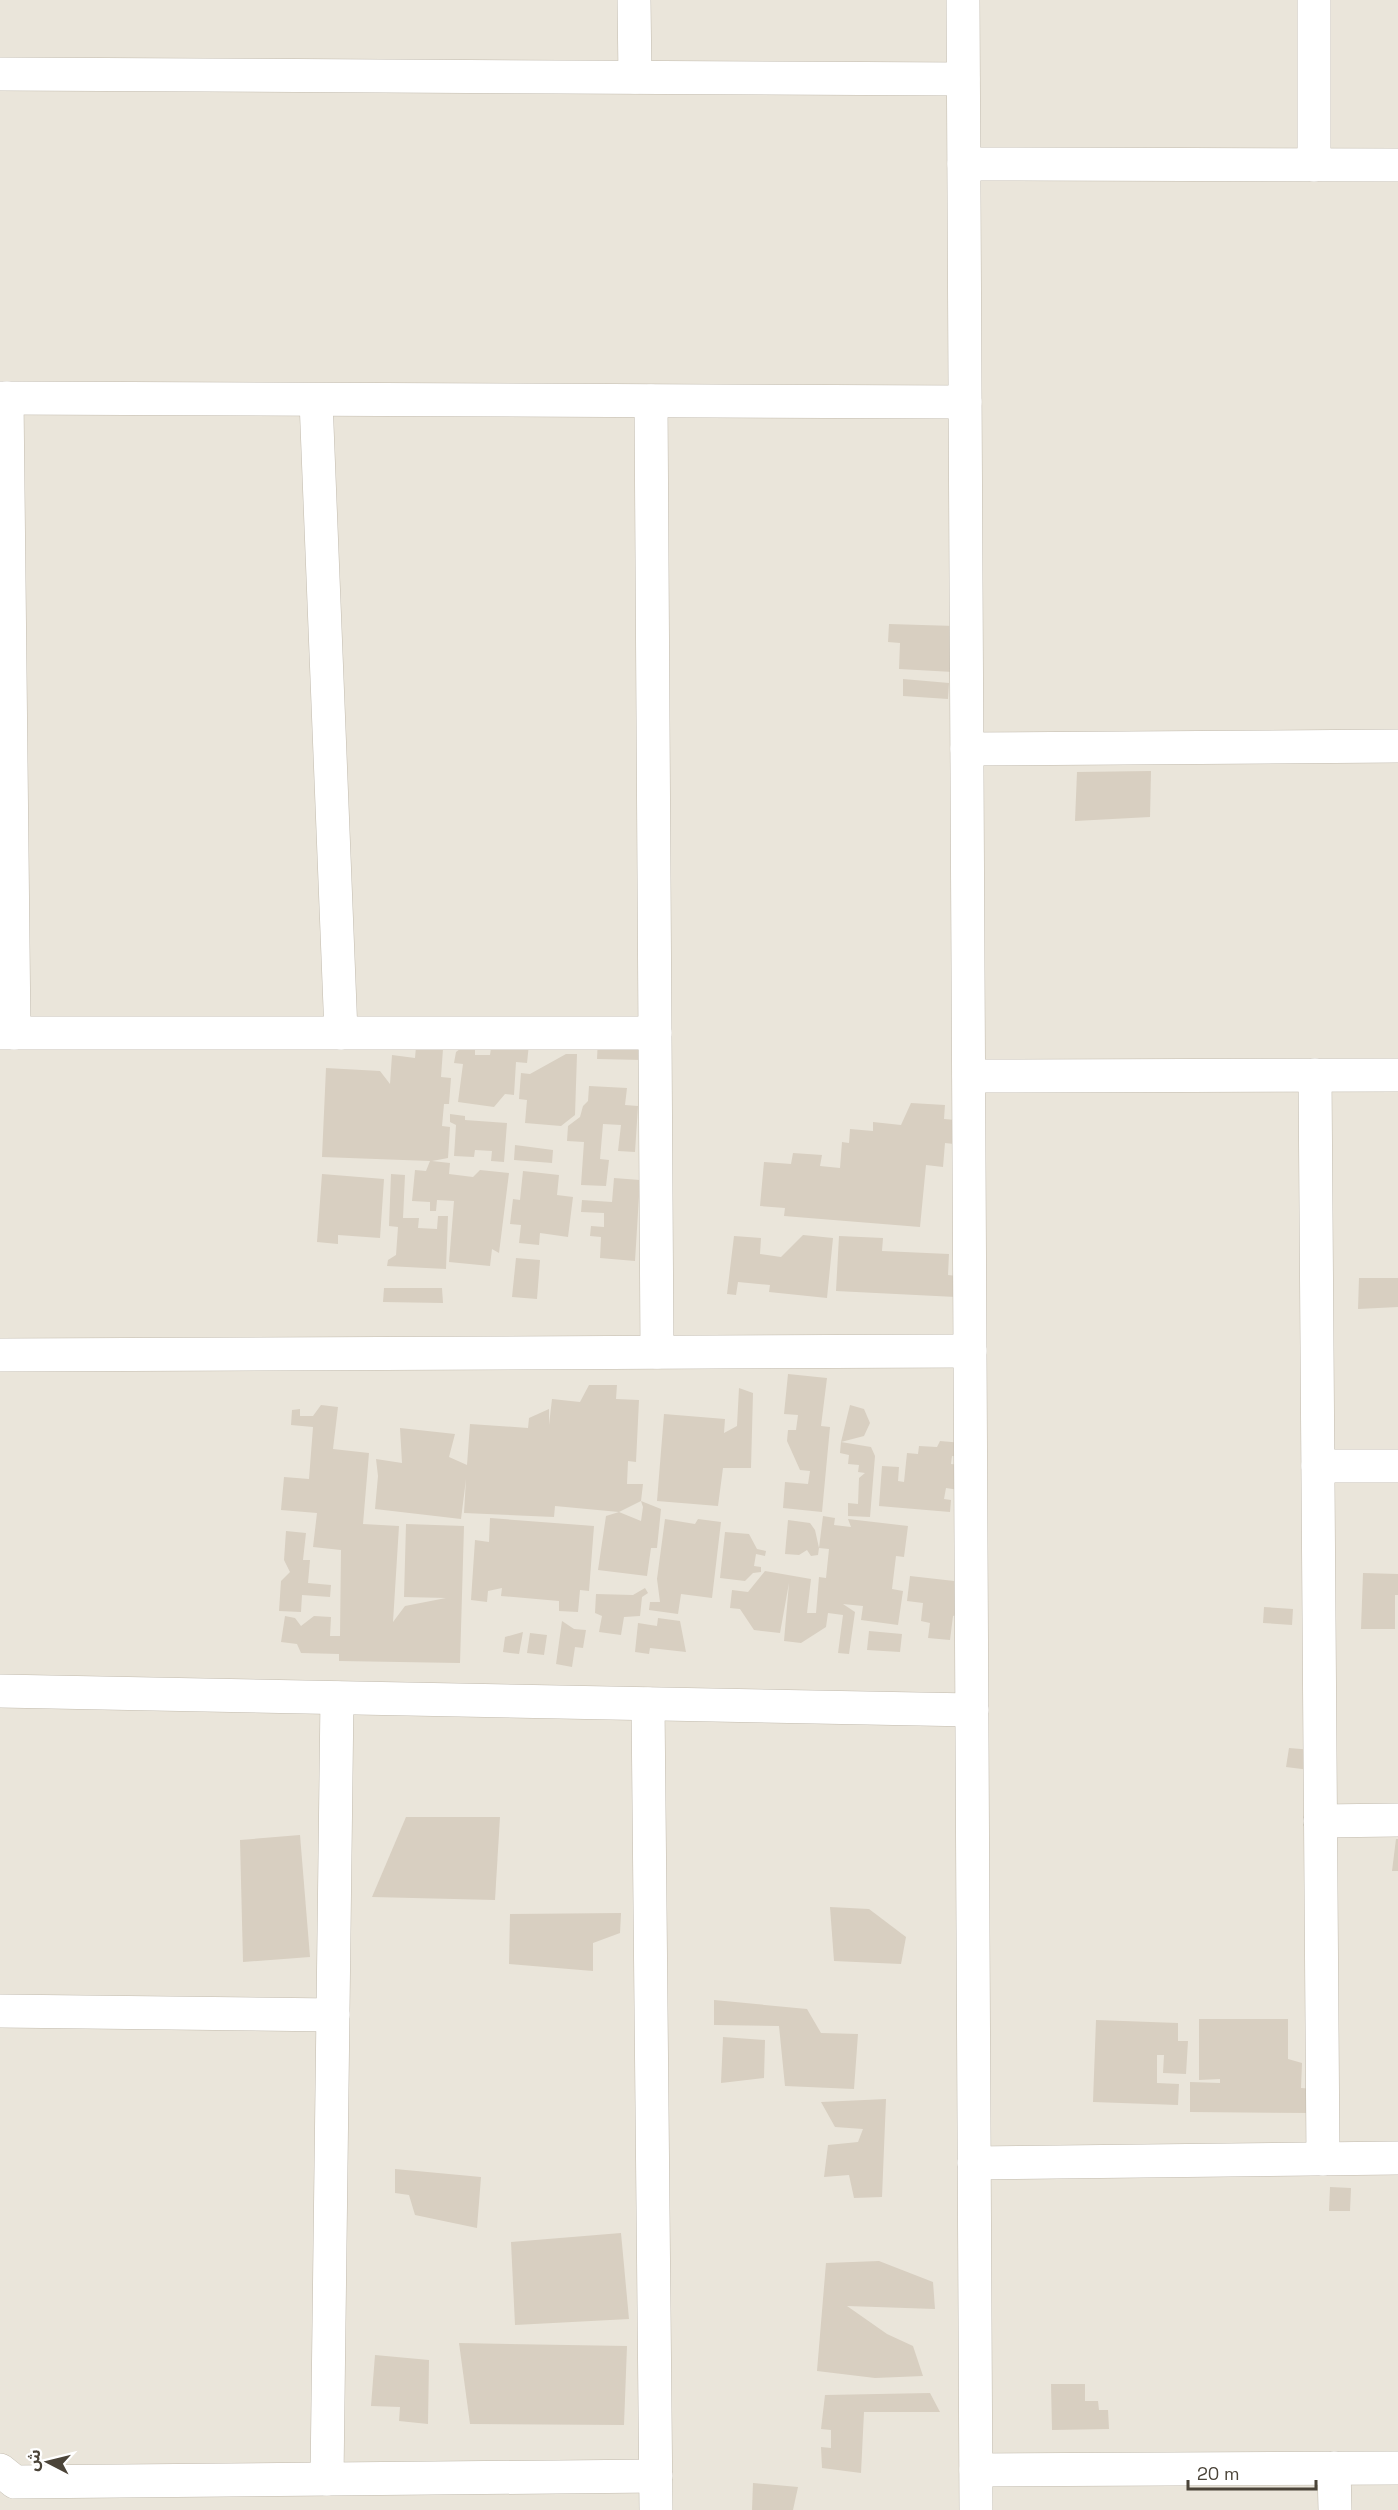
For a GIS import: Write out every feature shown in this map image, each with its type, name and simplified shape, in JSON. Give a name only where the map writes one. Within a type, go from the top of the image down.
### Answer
[{"type":"street","points":[[634,0],[635,77]]},
{"type":"street","points":[[963,0],[976,2510]]},
{"type":"street","points":[[1314,0],[1314,165]]},
{"type":"street","points":[[0,74],[963,79]]},
{"type":"street","points":[[963,164],[1398,165]]},
{"type":"street","points":[[655,1033],[7,1033],[4,398],[965,402]]},
{"type":"street","points":[[316,400],[341,1033]]},
{"type":"street","points":[[651,401],[657,1352]]},
{"type":"street","points":[[967,748],[1398,746]]},
{"type":"street","points":[[1315,1075],[1323,2158]]},
{"type":"street","points":[[969,1076],[1398,1075]]},
{"type":"street","points":[[0,1355],[970,1351]]},
{"type":"street","points":[[1318,1466],[1398,1466]]},
{"type":"street","points":[[0,1691],[972,1710]]},
{"type":"street","points":[[327,2479],[337,1698]]},
{"type":"street","points":[[648,1704],[656,2510]]},
{"type":"street","points":[[1320,1821],[1398,1820]]},
{"type":"street","points":[[0,2011],[333,2015]]},
{"type":"street","points":[[974,2163],[1398,2158]]},
{"type":"street","points":[[1334,2468],[1335,2510]]},
{"type":"street","points":[[976,2470],[1398,2468]]},
{"type":"street","points":[[10,2487],[327,2479],[656,2476]]},
{"type":"shaded area","points":[[0,0],[1398,0],[1398,2510],[0,2510]]},
{"type":"building","points":[[889,624],[955,626],[953,672],[899,669],[900,643],[888,642]]},
{"type":"building","points":[[903,679],[949,683],[948,699],[903,696]]},
{"type":"building","points":[[1151,771],[1150,817],[1075,821],[1077,772]]},
{"type":"building","points":[[598,1038],[643,1040],[642,1060],[597,1059]]},
{"type":"building","points":[[492,1041],[529,1044],[527,1063],[516,1062],[514,1095],[505,1094],[494,1107],[458,1102],[463,1064],[454,1063],[456,1052],[464,1046],[475,1047],[475,1055],[490,1055]]},
{"type":"building","points":[[416,1047],[443,1049],[441,1077],[451,1078],[449,1104],[444,1104],[442,1126],[450,1127],[448,1158],[432,1161],[450,1163],[449,1174],[473,1177],[480,1170],[509,1173],[499,1253],[492,1249],[490,1266],[449,1262],[454,1201],[437,1200],[436,1211],[430,1211],[430,1202],[412,1201],[415,1170],[426,1171],[430,1161],[322,1157],[326,1068],[380,1071],[390,1084],[392,1055],[415,1058]]},
{"type":"building","points":[[566,1054],[577,1054],[575,1115],[561,1126],[525,1123],[527,1100],[519,1099],[521,1073],[530,1074]]},
{"type":"building","points":[[589,1086],[627,1088],[625,1105],[638,1106],[635,1152],[618,1151],[621,1125],[603,1124],[600,1159],[609,1160],[606,1186],[581,1185],[584,1142],[567,1141],[568,1126],[580,1117],[583,1106],[588,1101]]},
{"type":"building","points":[[911,1103],[945,1105],[944,1119],[956,1120],[954,1144],[945,1143],[943,1167],[926,1165],[920,1227],[784,1216],[785,1208],[760,1206],[764,1162],[791,1164],[793,1153],[822,1155],[820,1166],[840,1168],[842,1142],[849,1143],[850,1129],[873,1131],[873,1122],[901,1125]]},
{"type":"building","points":[[450,1114],[465,1116],[465,1120],[507,1123],[504,1162],[491,1161],[492,1151],[475,1150],[474,1157],[454,1156],[456,1125],[450,1122]]},
{"type":"building","points":[[515,1145],[553,1150],[552,1163],[514,1160]]},
{"type":"building","points":[[523,1171],[559,1175],[557,1195],[573,1197],[568,1237],[540,1233],[539,1245],[519,1243],[521,1225],[510,1224],[513,1199],[520,1200]]},
{"type":"building","points":[[322,1174],[384,1179],[380,1238],[338,1235],[338,1244],[317,1242]]},
{"type":"building","points":[[391,1174],[405,1175],[403,1218],[419,1218],[418,1228],[437,1229],[438,1216],[448,1216],[446,1269],[387,1266],[388,1260],[396,1255],[398,1227],[389,1226]]},
{"type":"building","points":[[614,1178],[640,1180],[635,1261],[600,1258],[601,1237],[590,1236],[591,1226],[604,1227],[604,1213],[581,1212],[582,1200],[612,1202]]},
{"type":"building","points":[[803,1235],[833,1238],[827,1298],[769,1292],[770,1285],[738,1282],[736,1295],[727,1294],[734,1236],[761,1238],[760,1254],[781,1257]]},
{"type":"building","points":[[839,1236],[883,1238],[882,1251],[949,1254],[948,1275],[957,1276],[956,1297],[836,1291]]},
{"type":"building","points":[[516,1258],[540,1260],[537,1299],[512,1297]]},
{"type":"building","points":[[1359,1278],[1398,1278],[1398,1307],[1358,1309]]},
{"type":"building","points":[[384,1288],[442,1288],[443,1303],[383,1302]]},
{"type":"building","points":[[788,1374],[827,1378],[821,1426],[830,1427],[822,1512],[783,1508],[785,1482],[808,1484],[810,1471],[800,1470],[787,1441],[788,1430],[796,1430],[798,1415],[784,1414]]},
{"type":"building","points":[[589,1385],[617,1385],[616,1399],[639,1400],[636,1462],[628,1461],[627,1484],[643,1484],[641,1501],[619,1512],[555,1506],[554,1517],[464,1513],[466,1479],[461,1519],[375,1509],[378,1476],[376,1459],[402,1463],[400,1428],[455,1434],[449,1457],[467,1465],[470,1424],[528,1428],[529,1418],[549,1409],[549,1425],[552,1399],[580,1402]]},
{"type":"building","points":[[739,1388],[753,1393],[751,1468],[723,1468],[718,1506],[657,1501],[664,1414],[725,1419],[724,1433],[737,1426]]},
{"type":"building","points":[[321,1405],[338,1407],[333,1449],[369,1453],[363,1524],[399,1526],[393,1622],[405,1606],[446,1598],[404,1597],[406,1524],[464,1526],[460,1663],[339,1661],[339,1654],[301,1653],[297,1644],[281,1642],[285,1616],[295,1618],[301,1626],[314,1616],[331,1617],[330,1636],[340,1636],[341,1550],[313,1547],[317,1513],[281,1510],[284,1477],[309,1479],[313,1427],[291,1425],[292,1410],[300,1409],[300,1416],[313,1416]]},
{"type":"building","points":[[850,1405],[864,1409],[870,1423],[864,1436],[841,1442]]},
{"type":"building","points":[[940,1441],[963,1443],[962,1457],[952,1456],[951,1464],[961,1465],[959,1490],[946,1488],[944,1499],[951,1500],[950,1512],[879,1506],[882,1466],[899,1467],[898,1481],[904,1482],[907,1453],[918,1454],[919,1446],[937,1447]]},
{"type":"building","points":[[841,1442],[871,1447],[875,1456],[870,1517],[848,1516],[848,1503],[858,1504],[859,1478],[865,1473],[858,1472],[859,1465],[848,1464],[849,1455],[840,1453]]},
{"type":"building","points":[[641,1501],[661,1509],[657,1548],[651,1548],[647,1576],[598,1570],[606,1516],[619,1512],[641,1521],[643,1507]]},
{"type":"building","points":[[823,1516],[835,1518],[834,1525],[851,1527],[848,1519],[908,1526],[904,1557],[896,1556],[892,1589],[903,1591],[898,1625],[861,1620],[863,1606],[843,1604],[855,1612],[849,1654],[838,1653],[843,1615],[828,1613],[826,1627],[801,1643],[784,1641],[789,1583],[780,1633],[754,1630],[740,1609],[730,1608],[732,1590],[748,1592],[765,1571],[811,1579],[807,1613],[816,1613],[819,1577],[826,1578],[829,1549],[819,1548]]},
{"type":"building","points":[[490,1518],[594,1526],[589,1591],[580,1590],[578,1612],[559,1611],[559,1601],[501,1596],[502,1588],[488,1591],[487,1602],[471,1600],[475,1540],[489,1542]]},
{"type":"building","points":[[665,1519],[695,1524],[698,1519],[721,1522],[712,1598],[681,1594],[678,1614],[649,1610],[650,1602],[660,1602],[657,1579]]},
{"type":"building","points":[[788,1520],[810,1523],[815,1530],[819,1548],[818,1555],[811,1556],[807,1550],[799,1555],[785,1554]]},
{"type":"building","points":[[286,1531],[306,1533],[303,1560],[310,1560],[308,1583],[331,1585],[330,1597],[302,1595],[301,1612],[279,1611],[281,1581],[290,1572],[284,1560]]},
{"type":"building","points":[[725,1532],[749,1534],[757,1549],[766,1551],[765,1556],[756,1554],[754,1566],[761,1567],[761,1572],[753,1573],[745,1581],[720,1578]]},
{"type":"building","points":[[1363,1573],[1398,1574],[1398,1595],[1395,1595],[1395,1629],[1361,1629]]},
{"type":"building","points":[[910,1576],[963,1582],[963,1613],[953,1616],[950,1640],[928,1638],[930,1623],[921,1621],[923,1603],[907,1601]]},
{"type":"building","points":[[645,1588],[648,1593],[642,1597],[640,1616],[624,1617],[621,1635],[599,1632],[602,1616],[595,1613],[596,1594],[633,1595]]},
{"type":"building","points":[[1264,1607],[1293,1609],[1292,1625],[1263,1623]]},
{"type":"building","points":[[658,1618],[680,1621],[686,1652],[650,1648],[649,1654],[635,1652],[638,1623],[657,1626]]},
{"type":"building","points":[[562,1621],[574,1629],[586,1630],[583,1648],[575,1647],[572,1667],[556,1664]]},
{"type":"building","points":[[869,1631],[902,1634],[900,1652],[867,1650]]},
{"type":"building","points":[[523,1632],[519,1654],[503,1652],[505,1637]]},
{"type":"building","points":[[530,1633],[547,1635],[544,1655],[527,1653]]},
{"type":"building","points":[[1289,1748],[1313,1750],[1310,1770],[1286,1767]]},
{"type":"building","points":[[406,1817],[500,1817],[495,1900],[372,1897]]},
{"type":"building","points":[[300,1835],[310,1957],[243,1962],[240,1840]]},
{"type":"building","points":[[1396,1839],[1398,1839],[1398,1871],[1392,1871]]},
{"type":"building","points":[[830,1907],[869,1909],[906,1937],[901,1964],[834,1961]]},
{"type":"building","points":[[621,1913],[620,1933],[593,1943],[593,1971],[509,1964],[510,1914]]},
{"type":"building","points":[[714,2000],[807,2009],[821,2033],[858,2034],[854,2089],[785,2086],[779,2026],[714,2025]]},
{"type":"building","points":[[1199,2019],[1288,2019],[1288,2059],[1302,2063],[1301,2088],[1314,2089],[1313,2113],[1190,2112],[1190,2082],[1220,2083],[1220,2079],[1199,2080]]},
{"type":"building","points":[[1096,2020],[1178,2023],[1178,2041],[1188,2041],[1186,2074],[1163,2073],[1164,2055],[1157,2055],[1157,2083],[1179,2084],[1178,2105],[1093,2102]]},
{"type":"building","points":[[723,2037],[765,2040],[764,2078],[721,2083]]},
{"type":"building","points":[[886,2099],[882,2197],[854,2198],[849,2175],[824,2177],[828,2145],[858,2142],[863,2129],[835,2127],[821,2102]]},
{"type":"building","points":[[395,2169],[481,2177],[477,2228],[415,2215],[409,2195],[395,2193]]},
{"type":"building","points":[[1330,2187],[1351,2188],[1350,2211],[1329,2211]]},
{"type":"building","points":[[621,2233],[629,2319],[515,2325],[511,2242]]},
{"type":"building","points":[[879,2261],[933,2282],[935,2309],[847,2306],[887,2334],[913,2346],[923,2376],[875,2378],[817,2371],[826,2263]]},
{"type":"building","points":[[459,2343],[627,2346],[624,2425],[470,2424]]},
{"type":"building","points":[[375,2355],[429,2360],[428,2424],[399,2421],[400,2407],[371,2406]]},
{"type":"building","points":[[1051,2384],[1085,2384],[1085,2401],[1098,2401],[1099,2410],[1108,2410],[1109,2429],[1052,2430]]},
{"type":"building","points":[[930,2393],[940,2412],[864,2412],[861,2473],[822,2468],[821,2447],[831,2448],[831,2430],[821,2429],[825,2395]]},
{"type":"building","points":[[753,2483],[798,2487],[793,2510],[752,2510]]}]
